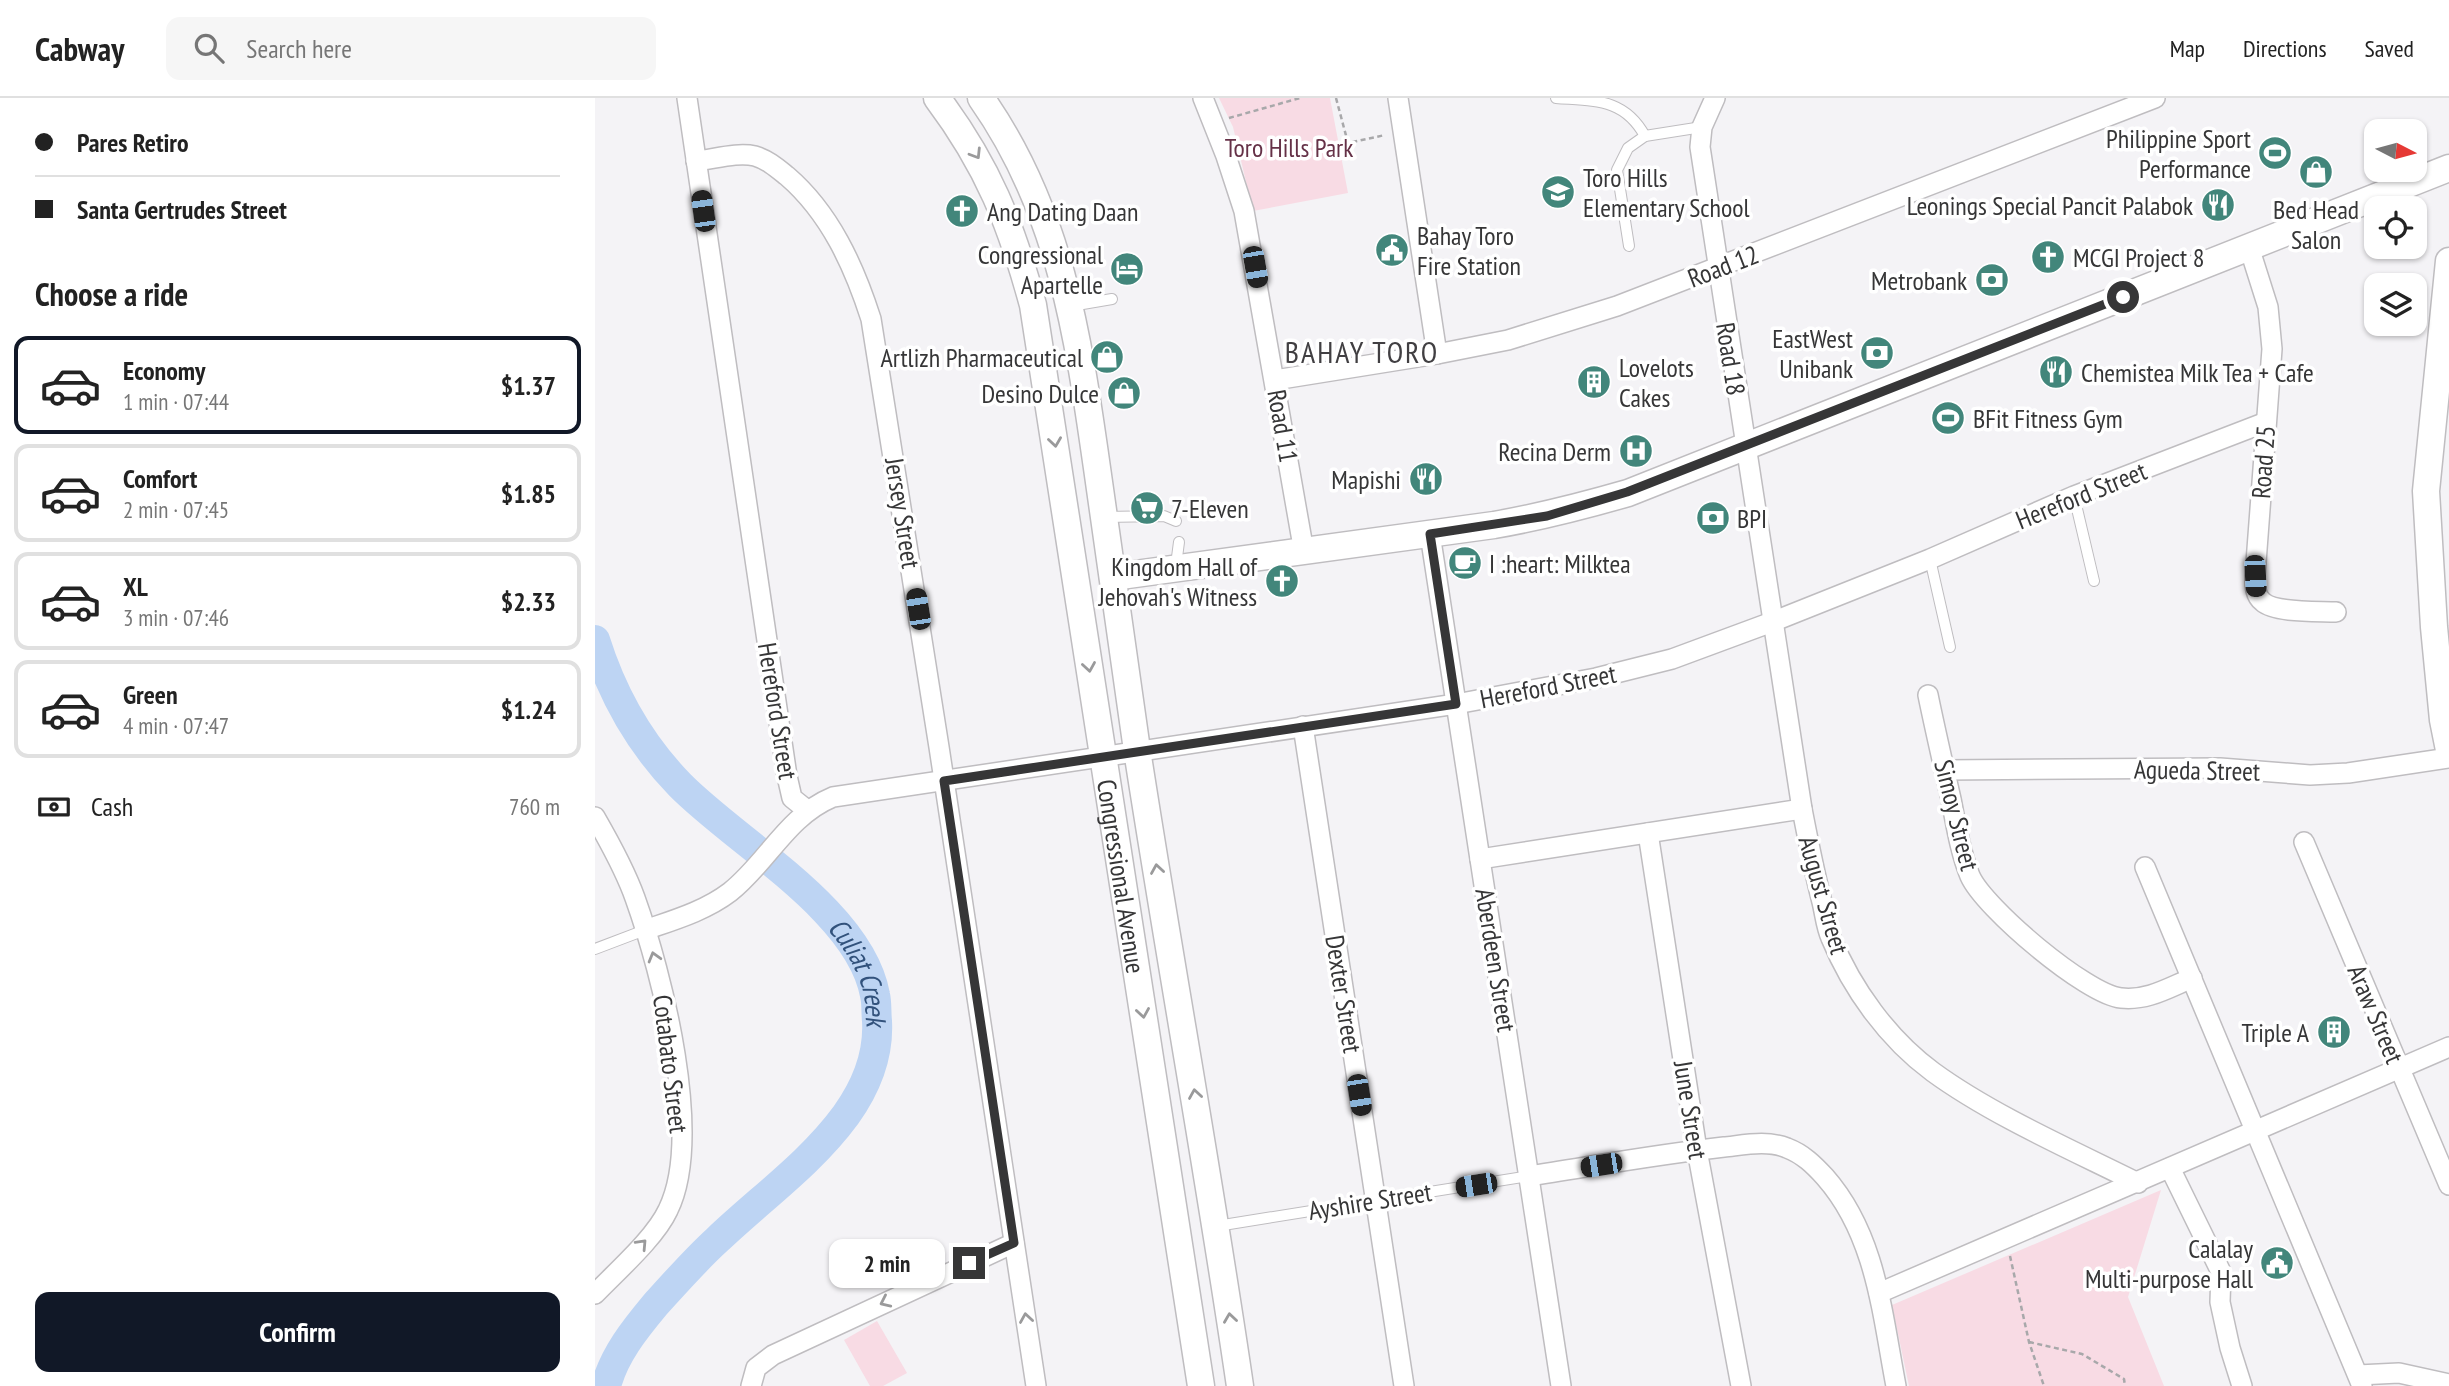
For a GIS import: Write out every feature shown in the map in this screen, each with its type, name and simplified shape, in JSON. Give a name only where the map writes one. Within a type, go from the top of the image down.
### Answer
[{"type":"main road","name":"Congressional Avenue","points":[[937,98],[984,167],[1018,251],[1033,305],[1201,1386]]},
{"type":"main road","name":"Congressional Avenue","points":[[981,98],[1002,127],[1043,213],[1056,250],[1069,302],[1086,388],[1137,751],[1217,1226],[1240,1386]]},
{"type":"main road","points":[[1113,577],[1430,534],[1547,516],[1591,504],[2448,171]]},
{"type":"main road","points":[[2448,277],[2426,491],[2433,615],[2443,720],[2449,750]]},
{"type":"street","name":"Hereford Street","points":[[687,98],[787,776],[792,798],[807,810],[833,797],[1456,704],[1596,678],[1672,659],[1930,559],[2074,496],[2266,422]]},
{"type":"street","name":"Road 11","points":[[1203,98],[1244,211],[1304,552]]},
{"type":"street","points":[[1398,98],[1437,354]]},
{"type":"street","name":"Road 18","points":[[1715,98],[1702,127],[1700,147],[1772,622]]},
{"type":"street","name":"Road 12","points":[[1275,380],[1437,354],[1519,337],[1617,306],[2124,104],[2155,98]]},
{"type":"street","name":"Jersey Street","points":[[696,162],[739,155],[755,156],[771,163],[797,185],[820,211],[839,240],[859,282],[871,318],[880,361],[1036,1386]]},
{"type":"street","name":"Road 25","points":[[2249,247],[2268,307],[2272,349],[2256,592],[2263,602],[2274,608],[2336,612]]},
{"type":"street","name":"Aberdeen Street","points":[[1430,534],[1561,1386]]},
{"type":"street","name":"August Street","points":[[1772,622],[1810,855],[1830,935],[1859,991],[1900,1043],[1933,1072],[1986,1104],[2138,1183]]},
{"type":"street","name":"Simoy Street","points":[[1928,695],[1959,842],[1971,878],[1995,908],[2040,950],[2100,991],[2118,998],[2144,998],[2192,978]]},
{"type":"street","name":"Dexter Street","points":[[1303,726],[1404,1386]]},
{"type":"street","name":"Agueda Street","points":[[1945,770],[2220,768],[2310,775],[2348,773],[2449,758]]},
{"type":"street","points":[[1480,859],[1802,809]]},
{"type":"street","points":[[645,930],[714,903],[730,892],[807,810]]},
{"type":"street","name":"Cotabato Street","points":[[595,817],[630,886],[666,1004],[680,1102],[681,1152],[676,1192],[667,1212],[655,1230],[595,1294]]},
{"type":"street","name":"June Street","points":[[1648,833],[1697,1150],[1741,1386]]},
{"type":"street","name":"Araw Street","points":[[2304,842],[2449,1185]]},
{"type":"street","points":[[2145,867],[2360,1380],[2399,1373],[2449,1384]]},
{"type":"street","points":[[1896,1386],[1879,1293],[2449,1047]]},
{"type":"street","name":"Ayshire Street","points":[[1529,1176],[1697,1150],[1765,1143],[1786,1147],[1811,1162],[1849,1210],[1863,1237],[1879,1293]]},
{"type":"street","points":[[2166,1169],[2221,1272],[2220,1302],[2242,1386]]},
{"type":"street","points":[[751,1386],[756,1367],[773,1355],[1014,1243]]},
{"type":"lane","points":[[1556,98],[1612,104],[1635,120],[1645,136]]},
{"type":"lane","points":[[1629,246],[1617,170],[1628,148],[1645,136],[1702,127]]},
{"type":"lane","points":[[1069,302],[1098,293]]},
{"type":"lane","points":[[1069,302],[1112,299]]},
{"type":"lane","points":[[2074,496],[2094,581]]},
{"type":"lane","points":[[1104,517],[1164,516],[1176,521]]},
{"type":"lane","points":[[1176,569],[1179,542]]},
{"type":"lane","points":[[1930,559],[1950,647]]},
{"type":"lane","points":[[595,949],[645,930]]},
{"type":"lane","name":"Ayshire Street","points":[[1217,1226],[1529,1176]]},
{"type":"path","points":[[1213,122],[1300,98]]},
{"type":"path","points":[[1336,98],[1348,143],[1402,131]]},
{"type":"path","points":[[2006,1239],[2029,1342],[2044,1386]]},
{"type":"path","points":[[2029,1342],[2081,1354],[2124,1379],[2125,1386]]},
{"type":"green space","name":"Toro Hills Park","points":[[1219,98],[1330,98],[1348,193],[1253,211],[1233,127]]},
{"type":"green space","points":[[2161,1190],[2128,1297],[2164,1386],[1909,1386],[1892,1305]]},
{"type":"green space","points":[[877,1321],[907,1373],[883,1386],[870,1386],[844,1340]]},
{"type":"waterway","name":"Culiat Creek","points":[[595,640],[619,699],[652,753],[680,785],[793,880],[822,907],[846,935],[865,964],[875,995],[877,1021],[876,1047],[870,1071],[846,1115],[817,1149],[709,1248],[655,1305],[620,1353],[606,1386]]},
{"type":"place","name":"Philippine Sport Performance","points":[[2275,153]]},
{"type":"place","name":"Bed Head Salon","points":[[2316,172]]},
{"type":"place","name":"Toro Hills Elementary School","points":[[1558,192]]},
{"type":"place","name":"Leonings Special Pancit Palabok","points":[[2218,205]]},
{"type":"place","name":"Ang Dating Daan","points":[[962,211]]},
{"type":"place","name":"Bahay Toro Fire Station","points":[[1392,250]]},
{"type":"place","name":"MCGI Project 8","points":[[2048,257]]},
{"type":"place","name":"Congressional Apartelle","points":[[1127,269]]},
{"type":"place","name":"Metrobank","points":[[1992,280]]},
{"type":"place","name":"EastWest Unibank","points":[[1877,353]]},
{"type":"place","name":"Artlizh Pharmaceutical","points":[[1107,357]]},
{"type":"place","name":"Chemistea Milk Tea + Cafe","points":[[2056,372]]},
{"type":"place","name":"Lovelots Cakes","points":[[1594,382]]},
{"type":"place","name":"Desino Dulce","points":[[1124,393]]},
{"type":"place","name":"BFit Fitness Gym","points":[[1948,418]]},
{"type":"place","name":"Recina Derm","points":[[1636,451]]},
{"type":"place","name":"Mapishi","points":[[1426,479]]},
{"type":"place","name":"7-Eleven","points":[[1147,508]]},
{"type":"place","name":"BPI","points":[[1713,518]]},
{"type":"place","name":"I :heart: Milktea","points":[[1465,563]]},
{"type":"place","name":"Kingdom Hall of Jehovah's Witness","points":[[1282,581]]},
{"type":"place","name":"Triple A","points":[[2334,1032]]},
{"type":"place","name":"Calalay Multi-purpose Hall","points":[[2277,1263]]},
{"type":"district","name":"BAHAY TORO","points":[[1362,351]]},
{"type":"route","points":[[969,1263],[1014,1243],[944,781],[1456,704],[1430,534],[1547,516],[1627,492],[2123,297]]}]
